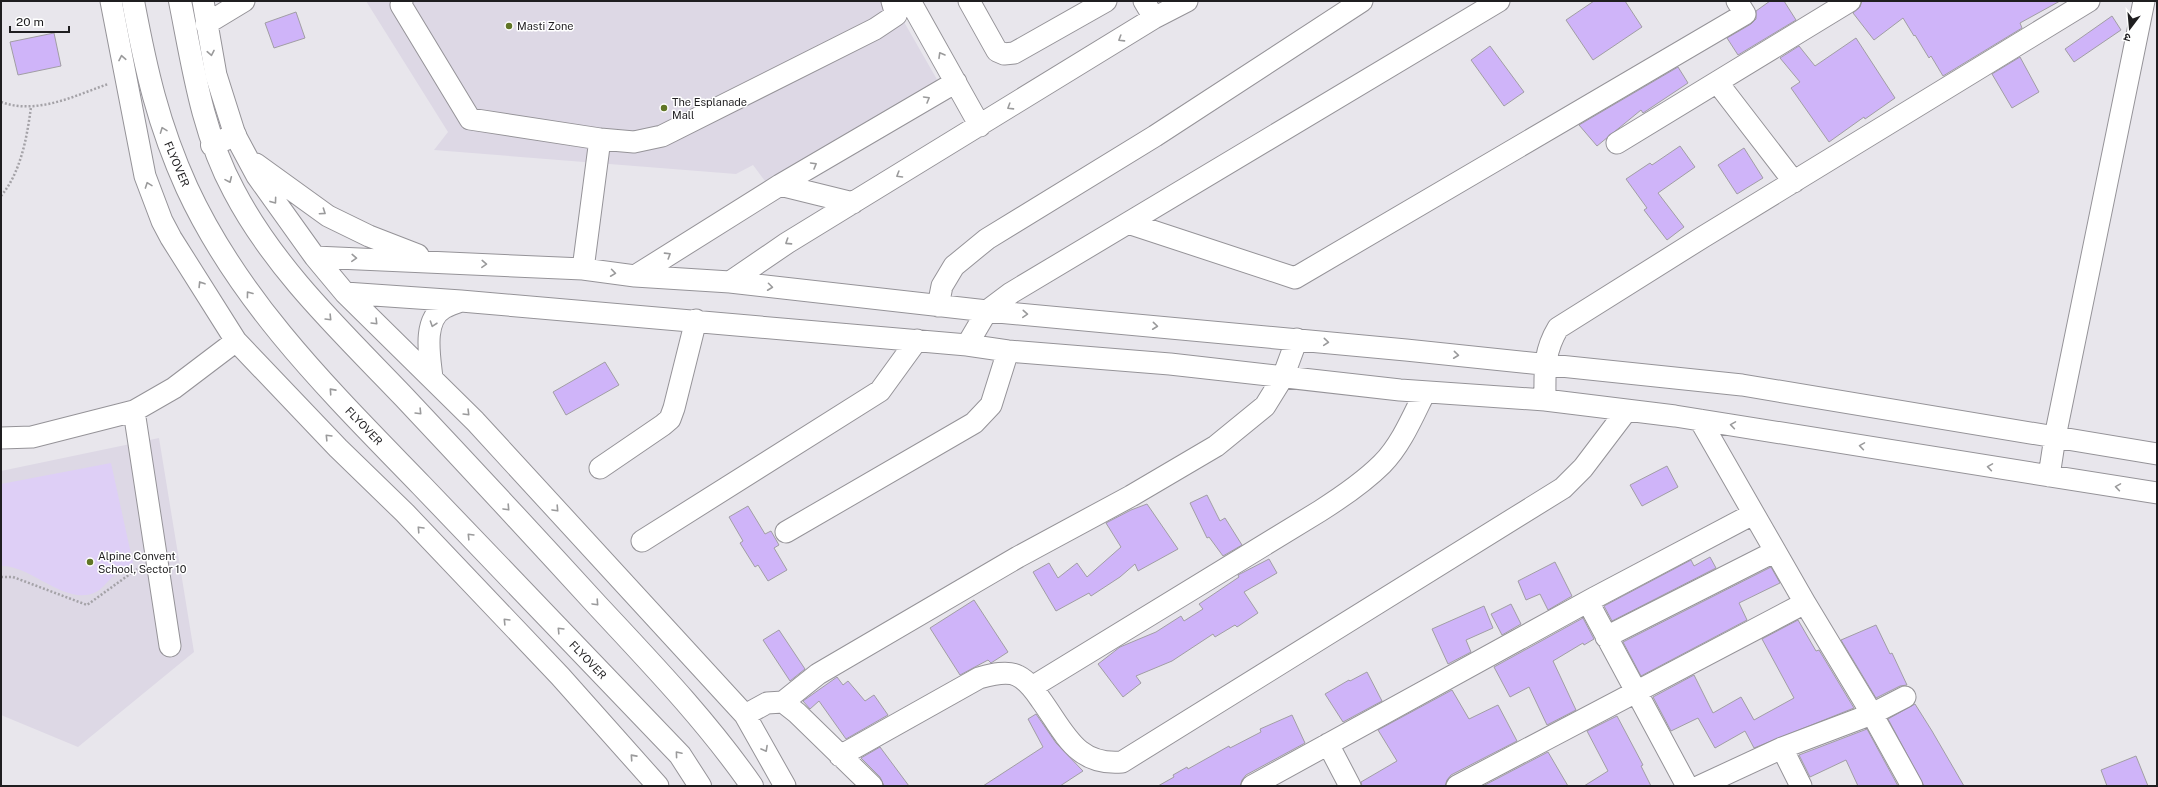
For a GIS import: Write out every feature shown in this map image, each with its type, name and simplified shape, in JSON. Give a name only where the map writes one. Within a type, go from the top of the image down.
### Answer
[{"type":"main road","name":"FLYOVER","points":[[133,1],[146,70],[158,114],[180,170],[214,238],[242,285],[273,325],[347,408],[680,755],[700,786]]},
{"type":"main road","points":[[180,1],[201,104],[212,145],[233,190],[253,225],[302,290],[447,442],[699,715],[752,786]]},
{"type":"main road","points":[[212,145],[235,135]]},
{"type":"street","points":[[111,1],[144,176],[171,238],[236,341],[338,448],[406,513],[560,676],[658,786]]},
{"type":"street","points":[[203,1],[216,75],[235,135],[257,176],[315,257],[345,293],[475,421],[745,715],[785,786]]},
{"type":"street","points":[[206,24],[244,1]]},
{"type":"street","points":[[402,1],[401,5],[470,119],[600,139],[634,142],[662,136],[875,29],[896,15],[892,1]]},
{"type":"street","points":[[910,1],[980,126]]},
{"type":"street","points":[[970,1],[997,51],[1004,54],[1014,53],[1106,1]]},
{"type":"street","points":[[730,282],[787,243],[980,126],[1149,10],[1186,1]]},
{"type":"street","points":[[938,306],[942,286],[954,266],[987,239],[1155,136],[1362,1]]},
{"type":"street","points":[[967,345],[987,311],[1011,293],[1499,1]]},
{"type":"street","points":[[1128,223],[1295,278],[1745,14],[1737,1]]},
{"type":"street","points":[[1617,143],[1850,1]]},
{"type":"street","points":[[1545,400],[1545,364],[1549,343],[1558,328],[2089,1]]},
{"type":"street","points":[[2049,476],[2055,437],[2139,2]]},
{"type":"street","points":[[635,276],[780,185],[956,82]]},
{"type":"street","points":[[1717,82],[1794,182]]},
{"type":"street","points":[[583,269],[600,139]]},
{"type":"street","points":[[246,156],[328,216],[400,249],[439,262]]},
{"type":"street","points":[[780,185],[853,203]]},
{"type":"street","points":[[315,257],[583,269],[635,276],[730,282],[987,311],[1297,339],[1742,385],[2157,454]]},
{"type":"street","points":[[345,293],[696,320],[918,340],[1008,351],[1170,364],[1425,392],[1545,400],[1700,420],[2157,493]]},
{"type":"street","points":[[432,378],[429,334],[434,318],[442,308],[461,301]]},
{"type":"street","points":[[600,468],[670,419],[696,320]]},
{"type":"street","points":[[745,715],[767,703],[783,702],[818,674],[1018,557],[1131,496],[1216,446],[1265,406],[1283,377],[1297,339]]},
{"type":"street","points":[[642,541],[880,392],[918,340]]},
{"type":"street","points":[[1,438],[32,437],[134,411],[174,388],[236,341]]},
{"type":"street","points":[[786,532],[974,422],[991,405],[1008,351]]},
{"type":"street","points":[[1032,687],[1320,511],[1351,490],[1383,464],[1404,434],[1425,392]]},
{"type":"street","points":[[840,756],[979,678],[996,674],[1017,675],[1032,687],[1077,751],[1090,759],[1108,764],[1122,762],[1563,488],[1583,468],[1627,410]]},
{"type":"street","points":[[134,411],[170,646]]},
{"type":"street","points":[[1700,420],[1727,465],[1774,552],[1872,714],[1912,786]]},
{"type":"street","points":[[1252,786],[1588,602],[1753,514]]},
{"type":"street","points":[[1606,637],[1774,552]]},
{"type":"street","points":[[1588,602],[1686,786]]},
{"type":"street","points":[[1457,786],[1805,603]]},
{"type":"street","points":[[1700,786],[1782,748],[1872,714],[1905,697]]},
{"type":"street","points":[[783,702],[797,713],[872,786]]},
{"type":"street","points":[[1328,744],[1350,786]]},
{"type":"street","points":[[1782,748],[1801,786]]},
{"type":"path","points":[[1,102],[12,106],[31,107],[50,104],[126,78]]},
{"type":"path","points":[[1,196],[8,187],[20,159],[31,107]]},
{"type":"path","points":[[1,577],[13,578],[87,604],[138,568],[136,561]]},
{"type":"shaded area","name":"The Esplanade Mall","points":[[366,1],[892,1],[939,83],[765,181],[753,165],[736,174],[434,150],[448,132]]},
{"type":"shaded area","name":"Alpine Convent School, Sector 10","points":[[159,438],[194,652],[78,747],[1,715],[1,471]]},
{"type":"shaded area","points":[[111,463],[133,563],[115,575],[97,592],[83,595],[71,594],[24,571],[12,567],[1,566],[1,484]]},
{"type":"building","points":[[1594,1],[1625,1],[1642,27],[1593,60],[1566,20]]},
{"type":"building","points":[[1770,1],[1784,1],[1796,20],[1738,55],[1727,38],[1751,24],[1756,19],[1756,11]]},
{"type":"building","points":[[1862,1],[2060,1],[2020,23],[2022,28],[1943,76],[1931,56],[1929,58],[1903,18],[1874,40],[1853,13],[1860,7]]},
{"type":"building","points":[[296,12],[305,38],[274,48],[265,23]]},
{"type":"building","points":[[2112,16],[2121,30],[2074,62],[2065,49]]},
{"type":"building","points":[[54,33],[61,66],[18,75],[10,42]]},
{"type":"building","points":[[1856,38],[1895,98],[1865,119],[1864,117],[1829,142],[1791,88],[1800,82],[1780,58],[1799,46],[1815,66]]},
{"type":"building","points":[[1490,46],[1524,92],[1504,106],[1471,60]]},
{"type":"building","points":[[2020,57],[2039,92],[2012,108],[1992,74]]},
{"type":"building","points":[[1678,67],[1688,83],[1643,113],[1641,110],[1597,146],[1579,125]]},
{"type":"building","points":[[1680,146],[1695,167],[1658,193],[1684,227],[1667,240],[1644,210],[1647,208],[1626,179],[1650,163],[1652,165]]},
{"type":"building","points":[[1744,148],[1763,178],[1737,194],[1718,165]]},
{"type":"building","points":[[605,362],[619,385],[566,415],[553,392]]},
{"type":"building","points":[[1667,466],[1678,487],[1642,506],[1630,485]]},
{"type":"building","points":[[1207,495],[1220,521],[1225,518],[1242,545],[1223,556],[1209,537],[1207,538],[1190,503]]},
{"type":"building","points":[[1147,504],[1178,549],[1138,571],[1135,564],[1120,577],[1091,596],[1089,593],[1056,611],[1033,572],[1049,563],[1058,578],[1077,563],[1087,577],[1121,547],[1106,523],[1131,510]]},
{"type":"building","points":[[748,506],[765,534],[771,531],[779,545],[774,548],[787,570],[768,581],[758,565],[755,567],[740,543],[743,541],[729,517]]},
{"type":"building","points":[[1710,557],[1716,568],[1612,621],[1604,606],[1691,560],[1694,566]]},
{"type":"building","points":[[1269,559],[1277,573],[1244,592],[1258,613],[1237,627],[1235,625],[1215,637],[1213,634],[1172,661],[1136,676],[1141,683],[1123,697],[1098,664],[1120,647],[1156,632],[1181,616],[1184,621],[1203,609],[1199,604],[1239,577],[1238,575]]},
{"type":"building","points":[[1555,562],[1572,596],[1548,610],[1540,594],[1526,600],[1518,581]]},
{"type":"building","points":[[1771,567],[1780,583],[1739,603],[1747,620],[1641,676],[1623,642]]},
{"type":"building","points":[[974,600],[1008,652],[991,663],[988,660],[960,675],[930,628]]},
{"type":"building","points":[[1511,604],[1521,624],[1502,635],[1491,614]]},
{"type":"building","points":[[1484,606],[1493,628],[1466,640],[1471,652],[1448,664],[1432,629]]},
{"type":"building","points":[[1583,618],[1594,639],[1584,645],[1583,643],[1553,661],[1576,710],[1547,725],[1529,687],[1510,697],[1494,667]]},
{"type":"building","points":[[1798,620],[1816,651],[1819,650],[1854,708],[1754,748],[1745,731],[1715,748],[1698,718],[1671,731],[1653,697],[1694,675],[1713,713],[1741,697],[1754,720],[1794,698],[1762,639]]},
{"type":"building","points":[[1876,625],[1890,654],[1892,653],[1907,685],[1900,686],[1876,698],[1841,640]]},
{"type":"building","points":[[779,630],[805,669],[790,681],[763,640]]},
{"type":"building","points":[[1367,672],[1382,701],[1343,722],[1325,694],[1349,680],[1350,681]]},
{"type":"building","points":[[837,677],[843,685],[848,681],[865,701],[874,695],[888,715],[846,739],[819,701],[810,709],[803,701]]},
{"type":"building","points":[[1452,690],[1469,719],[1498,705],[1517,741],[1451,775],[1445,786],[1362,786],[1361,782],[1397,761],[1378,730]]},
{"type":"building","points":[[1915,704],[1964,786],[1924,786],[1888,719]]},
{"type":"building","points":[[1036,714],[1056,743],[1083,771],[1060,786],[983,786],[1043,747],[1028,719]]},
{"type":"building","points":[[1292,715],[1305,743],[1246,775],[1240,786],[1158,786],[1174,777],[1173,775],[1187,767],[1188,769],[1229,746],[1230,748],[1261,732],[1260,729]]},
{"type":"building","points":[[1617,716],[1643,765],[1641,766],[1651,786],[1584,786],[1608,771],[1587,731]]},
{"type":"building","points":[[1867,729],[1898,786],[1858,786],[1846,760],[1810,777],[1799,755]]},
{"type":"building","points":[[880,747],[909,786],[884,786],[880,777],[861,758]]},
{"type":"building","points":[[1548,752],[1568,786],[1483,786]]},
{"type":"building","points":[[2136,756],[2148,786],[2107,786],[2101,770]]},
{"type":"place","name":"Masti Zone","points":[[509,26]]},
{"type":"place","name":"The Esplanade Mall","points":[[664,108]]},
{"type":"place","name":"Alpine Convent School, Sector 10","points":[[90,562]]}]
